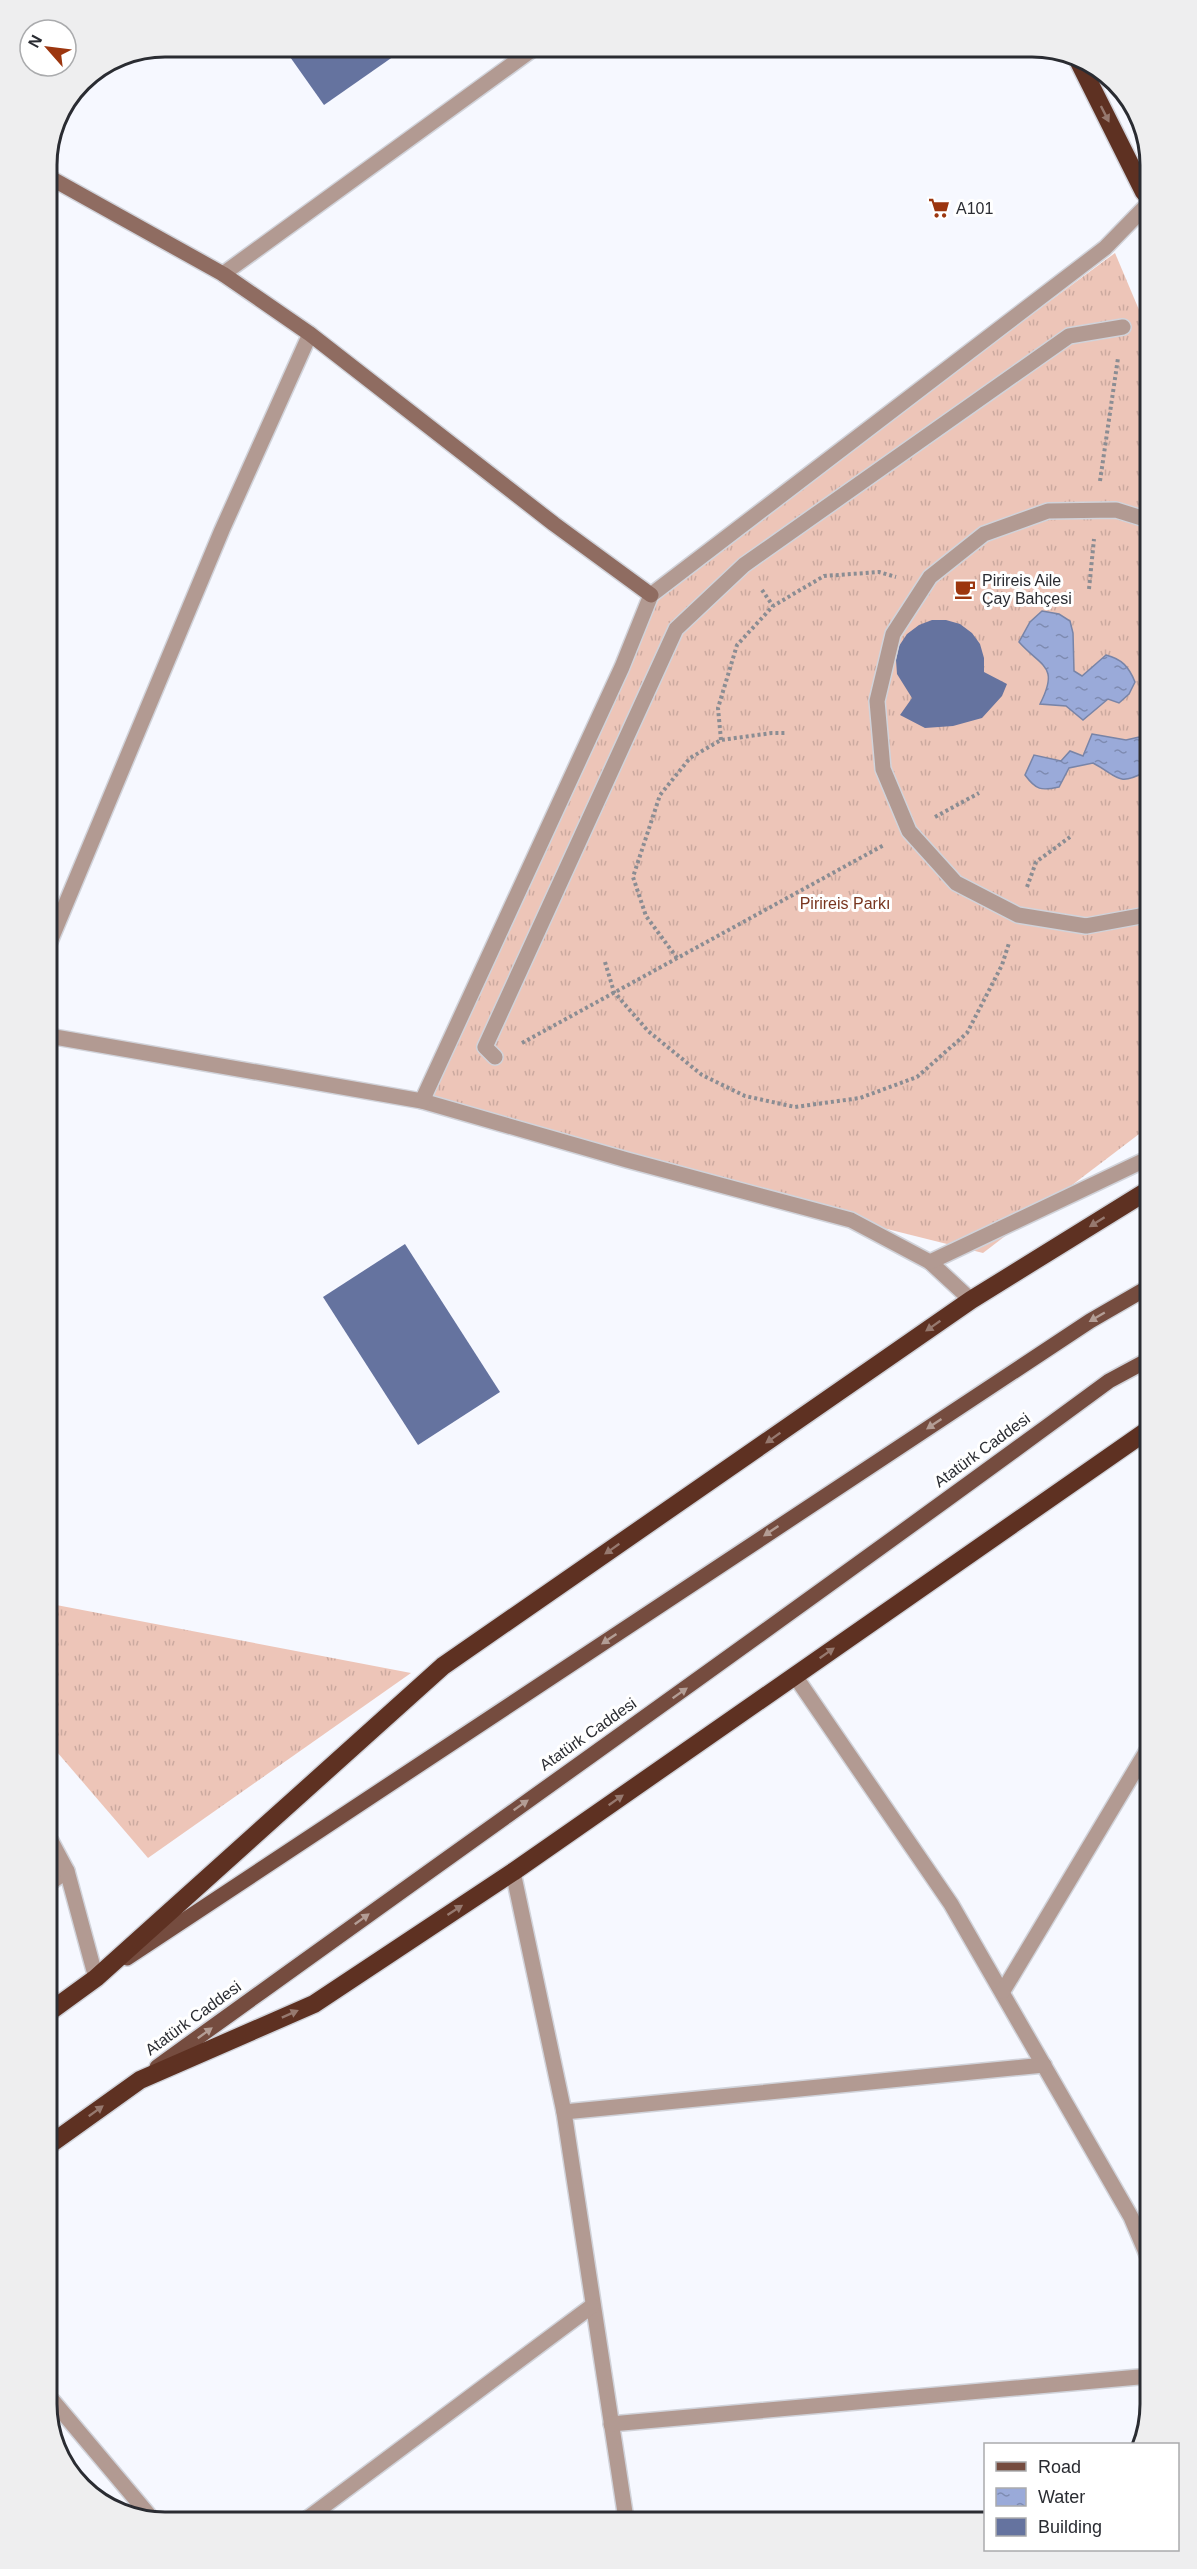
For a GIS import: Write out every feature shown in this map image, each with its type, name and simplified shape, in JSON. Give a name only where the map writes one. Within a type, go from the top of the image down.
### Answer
[{"type":"highway","points":[[1083,71],[1140,184]]},
{"type":"highway","points":[[57,2006],[96,1978],[443,1666],[971,1300],[1140,1195]]},
{"type":"highway","points":[[140,2080],[314,2004],[513,1872],[1140,1436]]},
{"type":"highway","name":"Atatürk Caddesi","points":[[57,2139],[140,2080]]},
{"type":"main road","points":[[96,1978],[1080,1327],[1140,1292]]},
{"type":"main road","name":"Atatürk Caddesi","points":[[140,2080],[502,1818],[783,1620],[1109,1381],[1140,1364]]},
{"type":"street","points":[[223,274],[522,57]]},
{"type":"street","points":[[57,182],[223,274],[310,334],[554,524],[651,595]]},
{"type":"street","points":[[422,1101],[622,667],[651,595],[1105,248],[1140,212]]},
{"type":"street","points":[[495,1057],[485,1047],[676,629],[744,565],[1069,336],[1123,327]]},
{"type":"street","points":[[57,925],[222,530],[310,334]]},
{"type":"street","points":[[1140,517],[1116,510],[1048,511],[984,534],[930,577],[893,634],[877,701],[883,769],[909,831],[956,883],[1018,915],[1086,926],[1140,916]]},
{"type":"street","points":[[57,1037],[422,1101],[627,1160],[851,1220],[930,1262],[971,1300]]},
{"type":"street","points":[[930,1262],[1140,1162]]},
{"type":"street","points":[[795,1676],[951,1904],[1131,2217],[1140,2238]]},
{"type":"street","points":[[1003,1991],[1140,1762]]},
{"type":"street","points":[[57,1852],[67,1870],[96,1978]]},
{"type":"street","points":[[57,1878],[67,1870]]},
{"type":"street","points":[[513,1872],[564,2112],[625,2512]]},
{"type":"street","points":[[564,2112],[1044,2065]]},
{"type":"street","points":[[316,2512],[592,2306]]},
{"type":"street","points":[[611,2424],[1140,2377]]},
{"type":"street","points":[[57,2406],[144,2510]]},
{"type":"path","points":[[1089,589],[1096,510],[1123,327]]},
{"type":"path","points":[[721,740],[718,708],[737,645],[773,606],[824,576],[879,572],[925,585]]},
{"type":"path","points":[[677,958],[646,916],[633,877],[660,795],[690,758],[721,740],[772,733],[787,734]]},
{"type":"path","points":[[495,1057],[979,793]]},
{"type":"path","points":[[604,962],[614,992],[648,1031],[702,1075],[746,1096],[795,1107],[860,1098],[916,1077],[967,1033],[1002,964],[1036,862],[1070,837]]},
{"type":"green space","name":"Pirireis Parkı","points":[[1115,253],[1140,312],[1140,1133],[983,1253],[851,1220],[422,1101],[651,595]]},
{"type":"green space","points":[[57,1605],[411,1673],[148,1858],[57,1752]]},
{"type":"water","points":[[1042,611],[1059,614],[1070,621],[1073,633],[1074,671],[1082,676],[1106,655],[1112,657],[1124,664],[1133,677],[1135,682],[1129,694],[1119,703],[1108,699],[1083,720],[1066,706],[1040,704],[1046,691],[1048,674],[1041,662],[1019,642],[1030,622]]},
{"type":"water","points":[[1092,734],[1126,740],[1140,738],[1140,774],[1129,779],[1113,776],[1093,763],[1069,768],[1059,787],[1048,789],[1032,784],[1025,775],[1034,755],[1061,761],[1070,751],[1083,756]]},
{"type":"building","points":[[290,57],[393,57],[324,105]]},
{"type":"building","points":[[932,620],[946,620],[960,624],[972,633],[980,644],[984,658],[984,672],[1007,684],[1002,696],[982,718],[953,726],[925,728],[900,715],[912,698],[897,674],[896,660],[899,646],[907,634],[919,625]]},
{"type":"building","points":[[405,1244],[500,1392],[418,1445],[323,1297]]},
{"type":"place","name":"A101","points":[[939,208]]},
{"type":"place","name":"Pirireis Aile Çay Bahçesi","points":[[965,589]]}]
